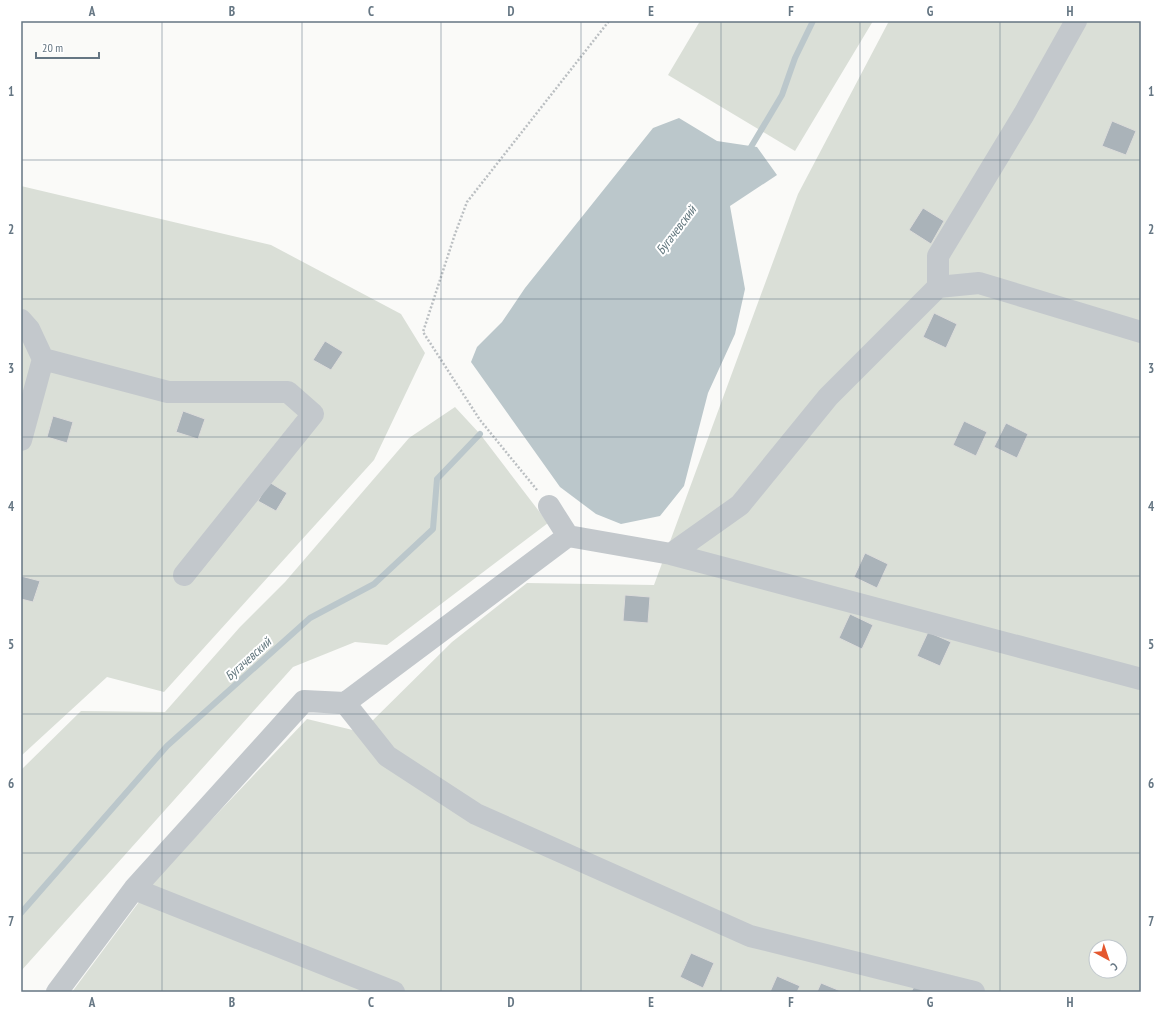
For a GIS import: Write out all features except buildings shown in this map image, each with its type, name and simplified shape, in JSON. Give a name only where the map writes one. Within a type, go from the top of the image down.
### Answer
[{"type":"lane","points":[[938,286],[938,256],[1024,114],[1076,21]]},
{"type":"lane","points":[[671,554],[740,505],[828,397],[938,286],[979,283],[1141,332]]},
{"type":"lane","points":[[21,320],[29,329],[43,359],[21,440]]},
{"type":"lane","points":[[43,359],[168,392],[288,392],[313,414],[184,575]]},
{"type":"lane","points":[[549,506],[568,536]]},
{"type":"lane","points":[[57,992],[134,889],[304,701],[345,703],[568,536],[671,554],[1141,679]]},
{"type":"lane","points":[[345,703],[387,756],[476,814],[750,936],[974,992]]},
{"type":"lane","points":[[134,889],[394,992]]},
{"type":"path","points":[[549,506],[480,420],[423,332],[455,234],[468,202],[609,21]]},
{"type":"shaded area","points":[[700,21],[873,21],[795,151],[668,75]]},
{"type":"shaded area","points":[[889,21],[1141,21],[1141,992],[72,992],[159,875],[307,719],[361,732],[452,642],[527,583],[654,585],[798,194]]},
{"type":"shaded area","points":[[21,186],[271,245],[401,314],[425,353],[374,460],[164,692],[107,677],[21,756]]},
{"type":"shaded area","points":[[455,407],[480,434],[548,523],[387,645],[355,642],[293,667],[21,971],[21,770],[81,711],[165,712],[240,627],[285,582],[409,438]]},
{"type":"water","points":[[679,118],[717,141],[757,147],[777,175],[730,206],[745,289],[735,334],[708,393],[684,486],[660,516],[621,524],[596,514],[560,487],[471,362],[477,347],[502,322],[525,288],[653,128]]},
{"type":"waterway","name":"Бугачевский","points":[[748,152],[782,95],[795,58],[813,21]]},
{"type":"waterway","name":"Бугачевский","points":[[21,913],[167,746],[310,618],[374,584],[433,529],[437,479],[480,434]]}]
